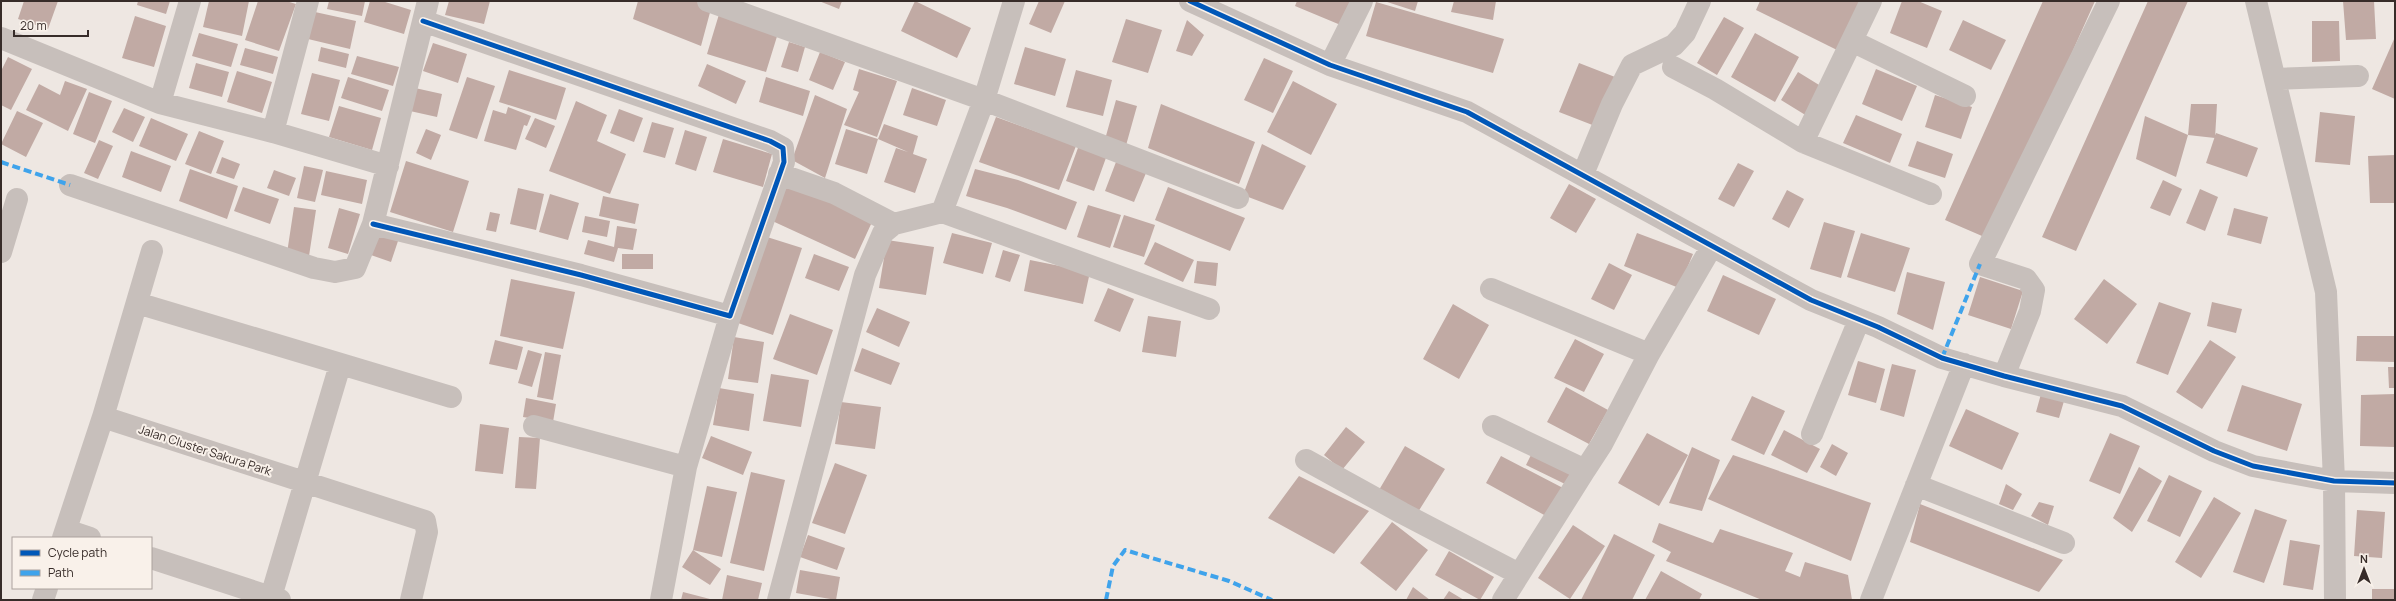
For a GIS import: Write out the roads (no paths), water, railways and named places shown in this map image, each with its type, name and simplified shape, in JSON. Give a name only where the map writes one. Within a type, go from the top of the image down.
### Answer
[{"type":"street","points":[[160,103],[190,1]]},
{"type":"street","points":[[273,132],[308,1]]},
{"type":"street","points":[[708,1],[984,100],[1238,198]]},
{"type":"street","points":[[942,212],[984,100],[1014,1]]},
{"type":"street","points":[[1190,1],[1330,65],[1467,112],[1583,174],[1811,300],[1942,358],[2004,376],[2122,406],[2214,451],[2253,466],[2334,481],[2395,483]]},
{"type":"street","points":[[1330,65],[1362,1]]},
{"type":"street","points":[[1583,174],[1612,104],[1632,65],[1674,45],[1685,33],[1700,1]]},
{"type":"street","points":[[1803,142],[1871,1]]},
{"type":"street","points":[[2004,376],[2030,311],[2034,290],[2026,279],[1980,264],[2109,1]]},
{"type":"street","points":[[2256,1],[2326,292],[2334,481],[2335,600]]},
{"type":"street","points":[[70,185],[314,268],[335,272],[355,268],[373,224],[425,11],[779,145],[784,151],[785,155],[730,316],[686,468],[661,600]]},
{"type":"street","points":[[1,38],[160,103],[273,132],[388,166]]},
{"type":"street","points":[[1852,41],[1965,96]]},
{"type":"street","points":[[1673,67],[1715,89],[1803,142],[1931,194]]},
{"type":"street","points":[[2275,79],[2358,76]]},
{"type":"street","points":[[779,174],[834,193],[894,224]]},
{"type":"street","points":[[1,252],[17,199]]},
{"type":"street","points":[[778,600],[865,275],[883,233],[894,224],[942,212],[1208,309]]},
{"type":"street","points":[[373,224],[581,275],[730,316]]},
{"type":"street","points":[[1503,600],[1602,444],[1649,354],[1712,246]]},
{"type":"street","points":[[84,537],[64,534],[103,417],[152,251]]},
{"type":"street","points":[[1491,289],[1649,354]]},
{"type":"street","points":[[137,303],[451,397]]},
{"type":"street","points":[[1812,434],[1859,320]]},
{"type":"street","points":[[1871,600],[1964,364]]},
{"type":"street","points":[[152,558],[274,599],[340,365]]},
{"type":"street","name":"Jalan Cluster Sakura Park","points":[[103,417],[306,484],[425,521],[427,532],[411,600]]},
{"type":"street","points":[[534,426],[686,468]]},
{"type":"street","points":[[1493,426],[1585,470]]},
{"type":"street","points":[[1306,460],[1402,514],[1519,574]]},
{"type":"street","points":[[1916,485],[2064,543]]},
{"type":"street","points":[[43,600],[47,589]]}]
